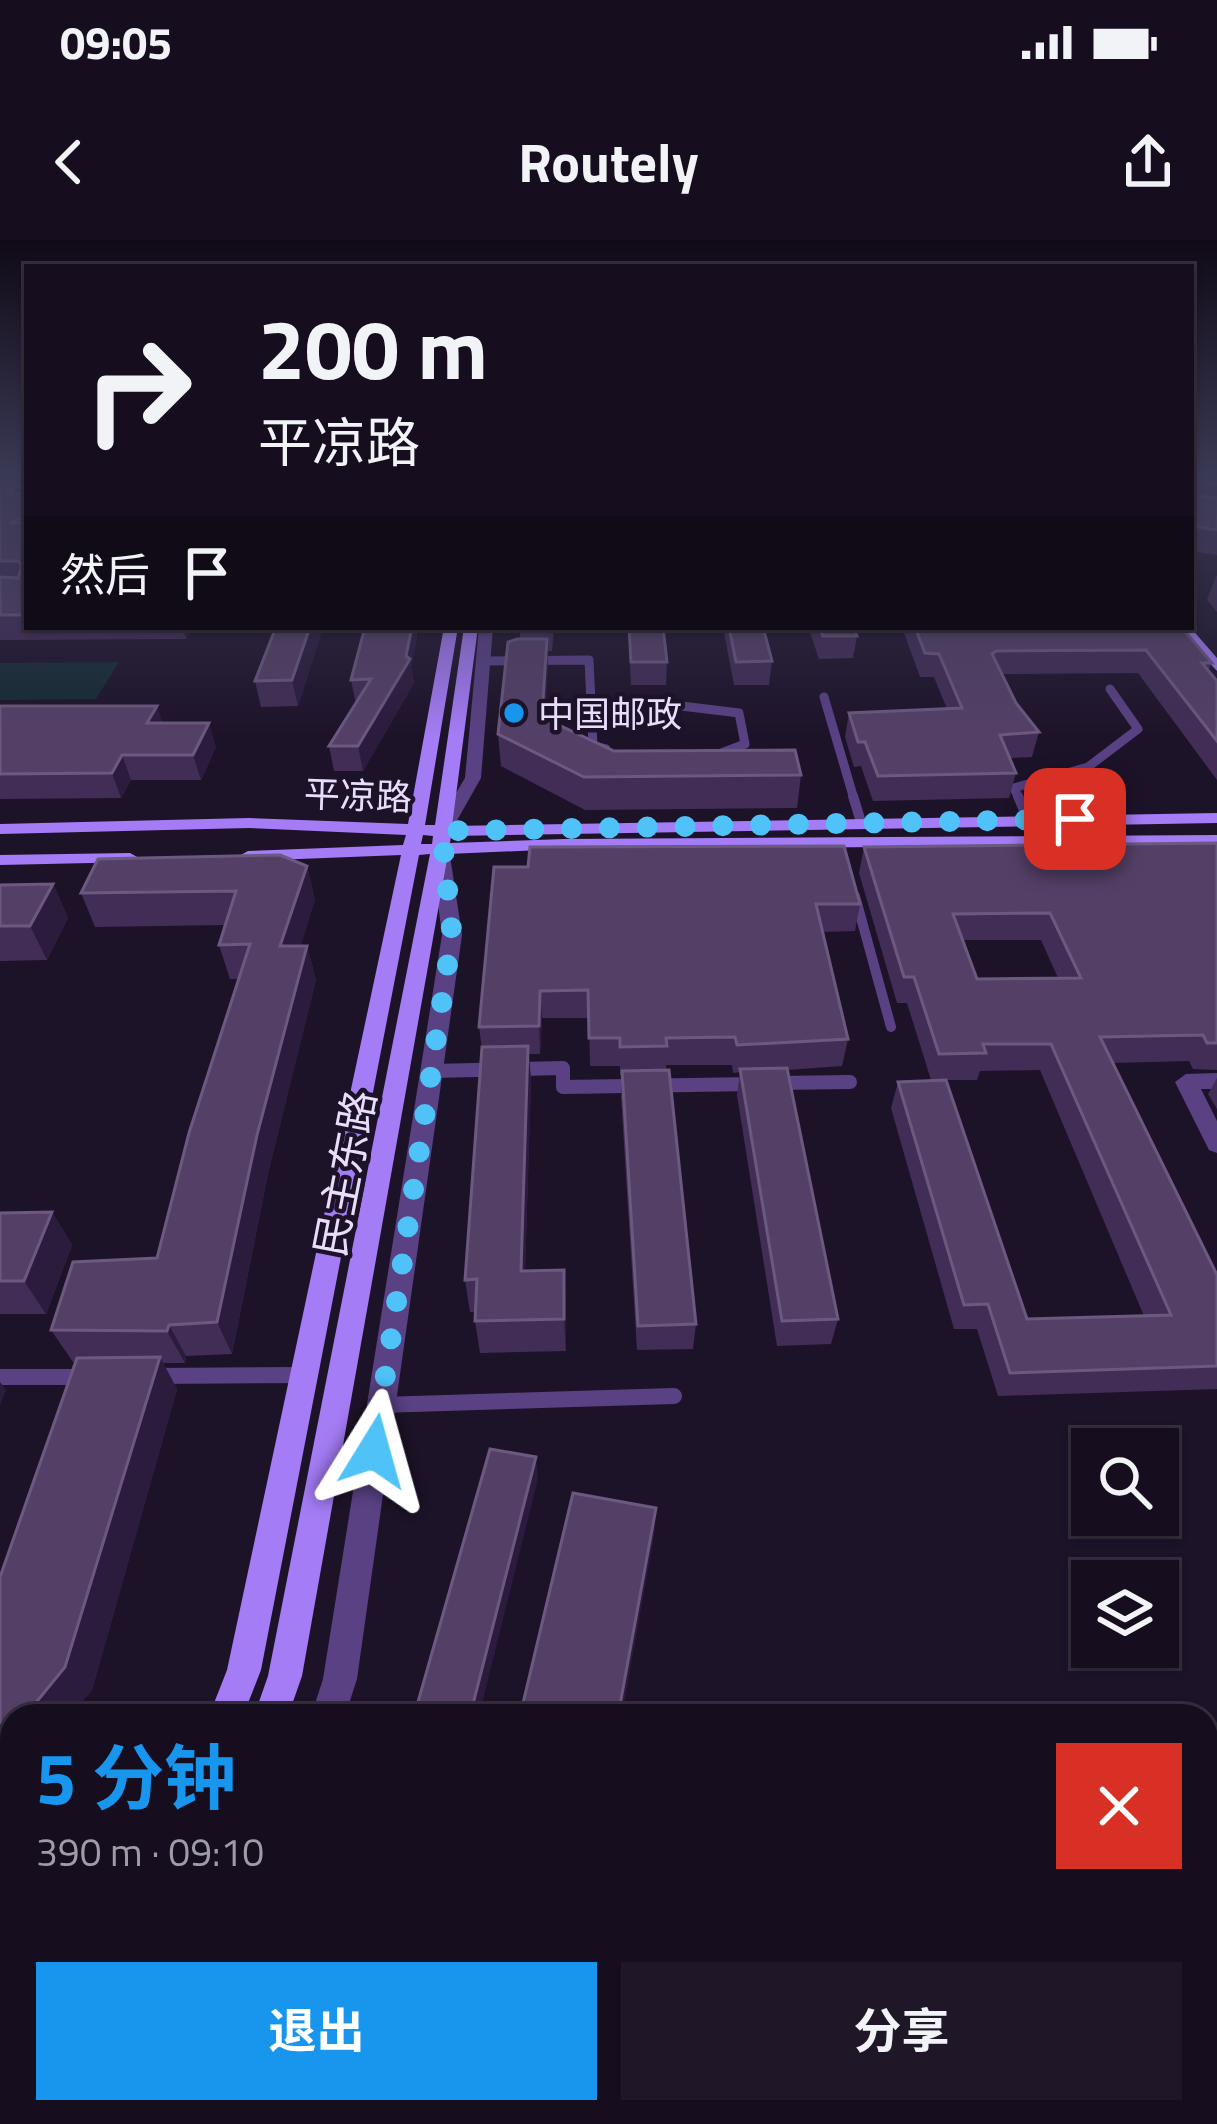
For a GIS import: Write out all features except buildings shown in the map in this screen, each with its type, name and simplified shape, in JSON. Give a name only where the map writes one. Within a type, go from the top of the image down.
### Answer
[{"type":"main road","name":"民主东路","points":[[231,1704],[244,1670],[450,630]]},
{"type":"main road","name":"民主东路","points":[[275,1704],[290,1653],[441,840],[471,630]]},
{"type":"main road","points":[[1186,630],[1217,667]]},
{"type":"main road","name":"平凉路","points":[[227,856],[412,841],[861,822],[1217,818]]},
{"type":"main road","name":"平凉路","points":[[0,830],[249,823],[412,841]]},
{"type":"main road","name":"平凉路","points":[[441,840],[841,845],[1217,840]]},
{"type":"main road","points":[[0,860],[159,858]]},
{"type":"street","name":"民主东路","points":[[332,1704],[340,1679],[452,935],[441,840],[473,778],[486,630]]},
{"type":"street","points":[[1217,1081],[1186,1082],[1217,1144]]},
{"type":"lane","points":[[483,662],[589,660],[593,746],[626,754]]},
{"type":"lane","points":[[1028,820],[1014,788],[1088,767],[1138,730],[1110,689]]},
{"type":"lane","points":[[824,697],[861,822]]},
{"type":"lane","points":[[591,715],[639,704],[699,703],[739,713],[746,743],[707,758]]},
{"type":"lane","points":[[841,845],[847,868]]},
{"type":"lane","points":[[854,890],[891,1027]]},
{"type":"lane","points":[[430,1070],[562,1068],[562,1087],[850,1082]]},
{"type":"lane","points":[[140,1376],[304,1375]]},
{"type":"lane","points":[[0,1377],[117,1376]]},
{"type":"lane","points":[[380,1405],[674,1396]]},
{"type":"shaded area","points":[[119,662],[96,699],[0,700],[0,663]]},
{"type":"place","name":"中国邮政","points":[[514,713]]},
{"type":"route","points":[[374,1451],[452,935],[440,849],[442,831],[1075,819]]}]
